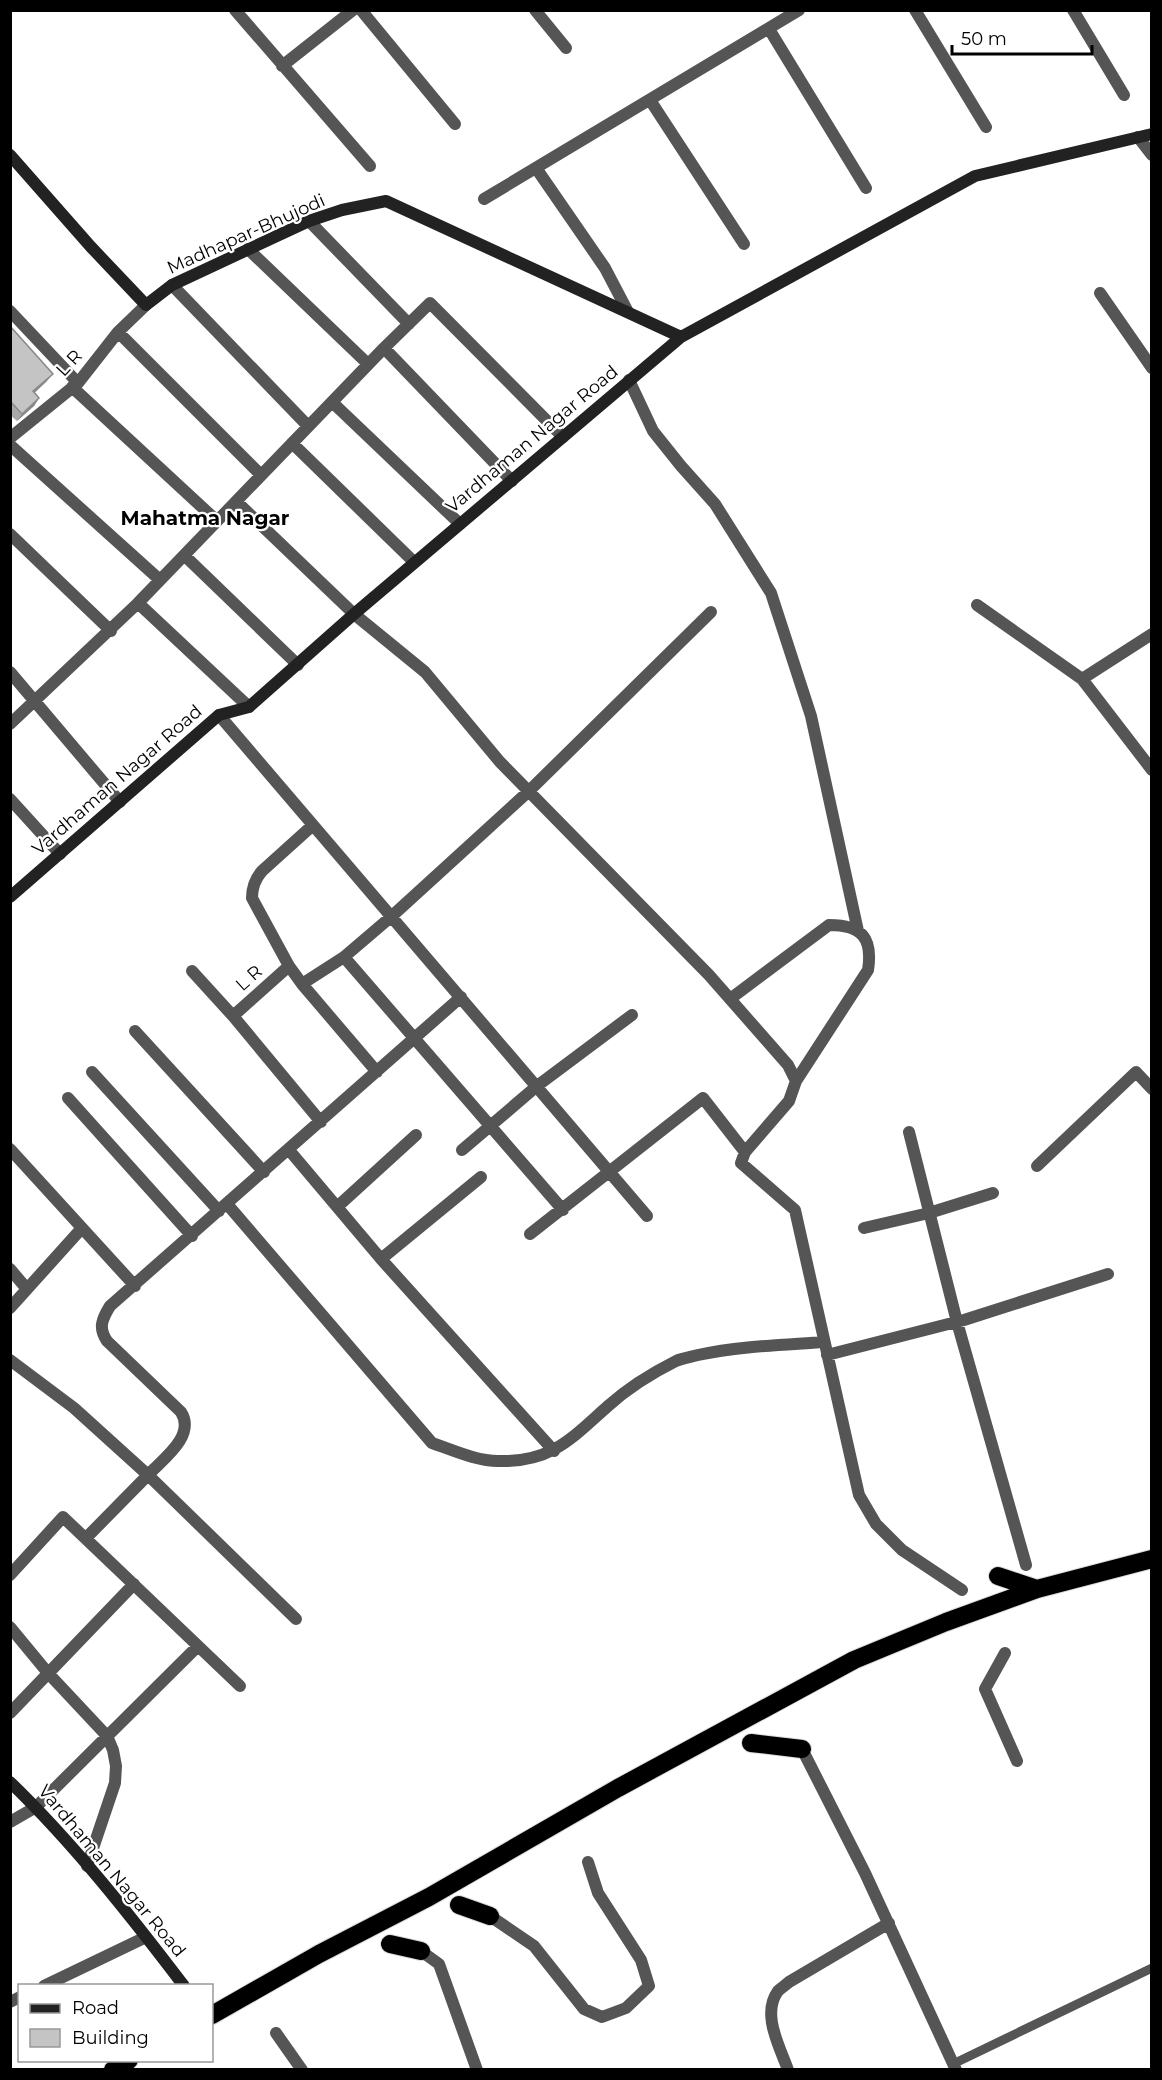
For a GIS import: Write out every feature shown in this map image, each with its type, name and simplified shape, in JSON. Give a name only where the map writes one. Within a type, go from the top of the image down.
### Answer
[{"type":"highway","points":[[213,2014],[319,1954],[429,1897],[618,1788],[854,1660],[1037,1588],[1152,1559]]},
{"type":"highway","points":[[998,1576],[1037,1588]]},
{"type":"highway","points":[[751,1743],[802,1749]]},
{"type":"highway","points":[[459,1905],[490,1916]]},
{"type":"highway","points":[[390,1944],[421,1951]]},
{"type":"highway","points":[[113,2070],[127,2062]]},
{"type":"street","points":[[235,10],[370,166]]},
{"type":"street","points":[[282,66],[352,10]]},
{"type":"street","points":[[361,10],[455,124]]},
{"type":"street","points":[[535,10],[566,48]]},
{"type":"street","points":[[484,199],[800,10]]},
{"type":"street","points":[[915,10],[986,127]]},
{"type":"street","points":[[1073,10],[1124,95]]},
{"type":"street","points":[[769,28],[866,188]]},
{"type":"street","points":[[650,100],[744,244]]},
{"type":"street","name":"Vardhaman Nagar Road","points":[[10,897],[219,715],[249,707],[414,562],[681,337],[975,176],[1152,134]]},
{"type":"street","points":[[1138,137],[1152,155]]},
{"type":"street","points":[[14,163],[90,248],[146,305]]},
{"type":"street","points":[[536,168],[605,268],[627,310]]},
{"type":"street","name":"Madhapar-Bhujodi","points":[[146,305],[172,285],[309,221],[342,210],[386,201],[627,310],[681,337]]},
{"type":"street","points":[[309,221],[410,324]]},
{"type":"street","points":[[248,249],[368,364]]},
{"type":"street","points":[[172,285],[308,426]]},
{"type":"street","points":[[1100,293],[1152,368]]},
{"type":"street","points":[[10,724],[111,631],[368,364],[430,303],[563,437]]},
{"type":"street","name":"L R","points":[[13,431],[75,385],[118,332],[146,305]]},
{"type":"street","points":[[10,311],[75,385],[217,521]]},
{"type":"street","points":[[118,332],[261,476]]},
{"type":"street","points":[[384,348],[512,481]]},
{"type":"street","points":[[629,380],[653,431],[715,504],[771,592],[811,716],[858,931]]},
{"type":"street","points":[[332,402],[460,524]]},
{"type":"street","points":[[292,443],[414,562]]},
{"type":"street","points":[[10,445],[160,580]]},
{"type":"street","points":[[237,502],[354,614],[425,672],[500,762],[730,999],[788,1065],[796,1082]]},
{"type":"street","points":[[10,534],[111,631]]},
{"type":"street","points":[[185,555],[298,665]]},
{"type":"street","points":[[138,603],[249,707]]},
{"type":"street","points":[[977,605],[1082,679],[1152,770]]},
{"type":"street","points":[[302,984],[344,957],[529,791],[711,612]]},
{"type":"street","points":[[1082,679],[1152,634]]},
{"type":"street","points":[[10,672],[120,802]]},
{"type":"street","points":[[219,715],[647,1216]]},
{"type":"street","points":[[10,799],[60,854]]},
{"type":"street","points":[[313,825],[256,878],[252,888],[252,897],[302,984],[377,1072]]},
{"type":"street","points":[[730,999],[829,925],[844,925],[858,931],[868,941],[871,953],[868,970],[796,1082],[789,1101],[745,1152],[741,1163],[795,1210],[859,1495],[876,1524],[902,1550],[962,1590]]},
{"type":"street","points":[[344,957],[563,1210]]},
{"type":"street","name":"L R","points":[[233,1016],[290,966]]},
{"type":"street","points":[[192,970],[321,1122]]},
{"type":"street","points":[[86,1538],[180,1441],[184,1435],[186,1419],[182,1412],[107,1341],[101,1326],[110,1306],[461,997]]},
{"type":"street","points":[[462,1150],[537,1086],[632,1015]]},
{"type":"street","points":[[135,1031],[264,1172]]},
{"type":"street","points":[[92,1072],[224,1208],[432,1443],[467,1455],[497,1461],[525,1460],[554,1451],[581,1432],[609,1405],[648,1376],[678,1360],[721,1350],[824,1342]]},
{"type":"street","points":[[1037,1166],[1136,1072],[1152,1089]]},
{"type":"street","points":[[68,1098],[192,1236]]},
{"type":"street","points":[[530,1234],[703,1098],[745,1152]]},
{"type":"street","points":[[909,1132],[957,1322],[1026,1565]]},
{"type":"street","points":[[337,1207],[416,1135]]},
{"type":"street","points":[[10,1149],[135,1286]]},
{"type":"street","points":[[289,1150],[381,1259],[554,1451]]},
{"type":"street","points":[[381,1259],[481,1177]]},
{"type":"street","points":[[864,1228],[929,1213],[993,1193]]},
{"type":"street","points":[[10,1308],[82,1228]]},
{"type":"street","points":[[10,1269],[27,1289]]},
{"type":"street","points":[[827,1355],[957,1322],[1108,1274]]},
{"type":"street","points":[[10,1360],[74,1408],[148,1475],[296,1619]]},
{"type":"street","points":[[10,1575],[63,1517],[240,1686]]},
{"type":"street","points":[[10,1713],[134,1584]]},
{"type":"street","points":[[10,1627],[48,1673],[107,1736],[117,1766],[115,1783],[87,1866]]},
{"type":"street","points":[[10,1822],[36,1807],[198,1646]]},
{"type":"street","points":[[1005,1653],[985,1689],[1017,1761]]},
{"type":"street","points":[[802,1749],[866,1873],[955,2068]]},
{"type":"street","name":"Vardhaman Nagar Road","points":[[10,1782],[36,1807],[87,1866],[182,1984]]},
{"type":"street","points":[[490,1916],[534,1946],[584,2009],[602,2017],[626,2008],[649,1986],[641,1960],[598,1893],[588,1862]]},
{"type":"street","points":[[788,2070],[771,2018],[773,2001],[778,1991],[789,1982],[889,1923]]},
{"type":"street","points":[[48,1984],[146,1937]]},
{"type":"street","points":[[421,1951],[439,1964],[477,2070]]},
{"type":"street","points":[[276,2033],[302,2070]]},
{"type":"lane","points":[[955,2068],[1152,1968]]},
{"type":"building","points":[[10,326],[53,374],[33,391],[39,398],[22,414],[10,401]]},
{"type":"district","name":"Mahatma Nagar","points":[[205,518]]}]
